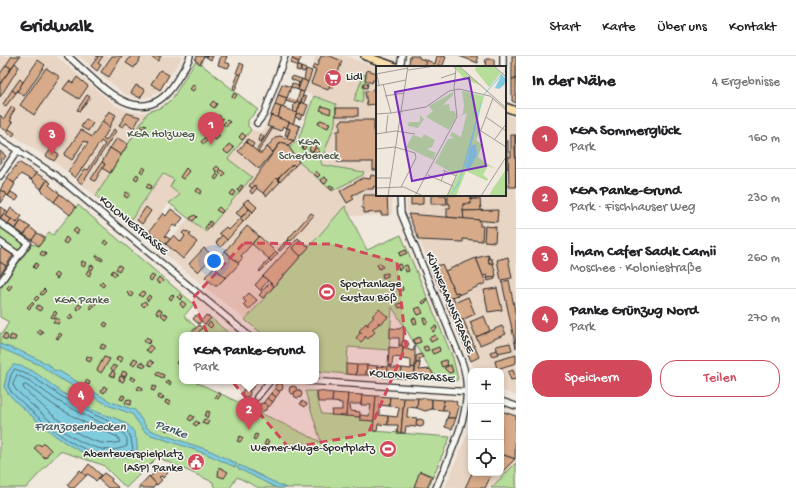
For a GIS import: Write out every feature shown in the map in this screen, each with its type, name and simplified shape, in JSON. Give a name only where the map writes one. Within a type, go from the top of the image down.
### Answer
[{"type":"main road","points":[[365,56],[393,66]]},
{"type":"main road","points":[[506,107],[516,111]]},
{"type":"street","points":[[68,56],[119,99],[139,106],[155,103],[165,97],[190,56]]},
{"type":"street","points":[[257,123],[264,114],[285,56]]},
{"type":"street","points":[[400,66],[402,56]]},
{"type":"street","name":"KOLONIESTRASSE","points":[[0,139],[59,178],[244,332]]},
{"type":"street","points":[[0,176],[18,150]]},
{"type":"street","name":"KÜHNEMANNSTRASSE","points":[[400,196],[401,213],[463,364],[468,387]]},
{"type":"street","points":[[0,223],[28,243],[0,283]]},
{"type":"street","points":[[0,242],[19,255]]},
{"type":"street","name":"KOLONIESTRASSE","points":[[319,382],[468,392]]},
{"type":"street","points":[[257,397],[268,384]]},
{"type":"street","name":"KÜHNEMANNSTRASSE","points":[[436,488],[463,421],[468,397]]},
{"type":"street","points":[[504,402],[516,406]]},
{"type":"highlighted area","points":[[244,243],[332,244],[397,262],[406,346],[368,434],[289,448],[225,373],[192,299]]},
{"type":"shaded area","points":[[0,56],[56,56],[116,106],[133,112],[148,112],[96,196],[56,163],[0,127]]},
{"type":"shaded area","points":[[79,56],[183,56],[161,90],[152,96],[139,99],[124,94]]},
{"type":"shaded area","points":[[316,56],[345,56],[376,67],[376,175],[322,165],[336,104],[304,92]]},
{"type":"shaded area","points":[[506,114],[516,118],[516,396],[504,391],[504,368],[474,368],[407,211],[407,196],[506,196]]},
{"type":"shaded area","points":[[267,126],[281,131],[281,136],[296,141],[289,148],[299,162],[376,176],[376,196],[392,196],[392,215],[351,216],[345,207],[245,320],[161,251],[189,218],[206,232],[228,159],[251,130],[261,132]]},
{"type":"shaded area","points":[[164,172],[174,180],[180,195],[169,203],[145,237],[129,223]]},
{"type":"shaded area","points":[[504,412],[516,416],[516,463],[504,475]]},
{"type":"shaded area","points":[[468,432],[468,476],[503,476],[491,488],[445,488]]},
{"type":"green space","name":"KGA Holzweg","points":[[196,60],[258,110],[248,120],[248,126],[251,130],[228,159],[252,177],[206,232],[169,203],[180,195],[170,187],[174,180],[163,173],[129,223],[96,196],[148,112],[162,107],[172,99]]},
{"type":"green space","points":[[364,74],[366,75],[362,103],[354,100]]},
{"type":"green space","name":"KGA Scherbeneck","points":[[314,96],[336,104],[335,124],[321,161],[322,165],[364,172],[363,175],[332,191],[299,162],[289,148],[298,140]]},
{"type":"green space","name":"KGA Panke","points":[[78,205],[194,304],[184,316],[196,327],[191,332],[179,332],[179,384],[200,384],[321,442],[305,391],[317,391],[316,397],[322,414],[360,417],[360,420],[374,421],[374,431],[450,437],[428,488],[259,488],[237,477],[230,488],[214,488],[213,482],[157,457],[126,488],[103,465],[60,451],[26,488],[0,488],[0,333],[2,334],[9,322],[0,317],[0,289],[32,244],[39,246],[49,232],[53,235]]},
{"type":"green space","name":"Sportanlage Gustav Böß","points":[[345,206],[367,250],[401,235],[453,358],[458,379],[456,381],[437,380],[392,307],[389,350],[348,347],[346,374],[319,371],[319,332],[260,332],[245,320]]},
{"type":"green space","points":[[0,226],[25,244],[19,252],[0,238]]},
{"type":"green space","points":[[211,318],[227,332],[199,332]]},
{"type":"green space","points":[[516,463],[516,488],[491,488],[504,476]]},
{"type":"water","points":[[0,344],[16,349],[50,365],[53,370],[59,371],[111,402],[135,410],[147,428],[211,451],[237,464],[235,467],[204,453],[151,435],[144,431],[132,414],[110,406],[57,377],[40,365],[0,348]]},
{"type":"water","name":"Franzosenbecken","points":[[13,365],[33,371],[63,393],[83,405],[125,423],[131,428],[135,435],[137,447],[136,454],[106,458],[80,451],[57,437],[18,404],[4,387],[7,373]]},
{"type":"water","points":[[239,465],[286,488],[277,488],[237,468]]},
{"type":"building","points":[[12,56],[20,56],[11,68],[6,65]]},
{"type":"building","points":[[96,56],[103,56],[98,63],[101,65],[97,71],[91,66],[98,57]]},
{"type":"building","points":[[112,56],[122,56],[109,77],[101,72]]},
{"type":"building","points":[[131,56],[142,56],[134,68],[126,63]]},
{"type":"building","points":[[151,56],[161,56],[158,61]]},
{"type":"building","points":[[197,56],[204,56],[200,64],[195,60]]},
{"type":"building","points":[[213,56],[211,60],[206,57]]},
{"type":"building","points":[[221,56],[227,56],[225,62],[230,64],[228,68],[218,65]]},
{"type":"building","points":[[293,56],[302,56],[299,62],[292,59]]},
{"type":"building","points":[[321,56],[330,56],[342,61],[334,84],[331,83],[328,90],[311,83],[316,70],[312,69],[314,65],[317,66]]},
{"type":"building","points":[[410,56],[419,56],[419,58],[427,61],[425,66],[414,66],[409,64]]},
{"type":"building","points":[[437,56],[442,56],[438,66],[425,66],[427,60],[435,64]]},
{"type":"building","points":[[442,56],[446,57],[443,65],[438,66]]},
{"type":"building","points":[[459,56],[477,56],[478,63]]},
{"type":"building","points":[[512,56],[516,56],[516,79],[512,79]]},
{"type":"building","points":[[292,59],[299,62],[298,66],[290,63]]},
{"type":"building","points":[[486,59],[494,59],[494,66],[485,66]]},
{"type":"building","points":[[38,60],[45,65],[24,96],[17,91]]},
{"type":"building","points":[[15,63],[19,67],[0,97],[0,84]]},
{"type":"building","points":[[240,63],[244,65],[241,75],[236,73]]},
{"type":"building","points":[[6,65],[11,68],[0,84],[0,74]]},
{"type":"building","points":[[297,66],[301,67],[300,71],[296,70]]},
{"type":"building","points":[[301,67],[306,69],[304,72],[301,71]]},
{"type":"building","points":[[46,68],[60,77],[34,115],[20,105]]},
{"type":"building","points":[[306,69],[312,71],[308,82],[304,80]]},
{"type":"building","points":[[160,70],[169,75],[160,90],[151,84]]},
{"type":"building","points":[[367,70],[376,73],[376,81],[373,80],[372,83],[365,80]]},
{"type":"building","points":[[238,74],[241,75],[235,90],[233,88]]},
{"type":"building","points":[[292,76],[302,79],[300,83],[291,79]]},
{"type":"building","points":[[77,77],[88,86],[79,99],[63,89],[69,81],[73,83]]},
{"type":"building","points":[[20,79],[23,82],[16,93],[12,90]]},
{"type":"building","points":[[302,79],[308,82],[304,92],[298,90]]},
{"type":"building","points":[[512,79],[516,79],[516,103],[512,101]]},
{"type":"building","points":[[299,82],[298,90],[291,87],[292,83],[298,86]]},
{"type":"building","points":[[331,83],[334,84],[333,88],[329,87]]},
{"type":"building","points":[[364,83],[368,84],[367,88],[363,87]]},
{"type":"building","points":[[282,84],[291,87],[287,98],[278,95]]},
{"type":"building","points":[[136,85],[145,90],[140,98],[131,93]]},
{"type":"building","points":[[193,85],[196,87],[193,91],[190,89]]},
{"type":"building","points":[[376,87],[376,104],[367,105],[365,91],[374,90],[373,88]]},
{"type":"building","points":[[12,90],[16,93],[5,107],[3,104]]},
{"type":"building","points":[[300,91],[304,92],[300,103],[297,101]]},
{"type":"building","points":[[234,93],[237,95],[234,99],[232,97]]},
{"type":"building","points":[[87,95],[90,97],[80,111],[77,110]]},
{"type":"building","points":[[278,95],[287,98],[283,108],[275,105]]},
{"type":"building","points":[[303,96],[306,97],[304,103],[301,102]]},
{"type":"building","points":[[287,98],[297,101],[296,104],[286,101]]},
{"type":"building","points":[[213,101],[217,104],[214,108],[210,105]]},
{"type":"building","points":[[297,101],[300,103],[297,113],[293,112],[293,107]]},
{"type":"building","points":[[301,102],[308,105],[304,116],[297,113]]},
{"type":"building","points":[[275,105],[281,107],[278,118],[271,115]]},
{"type":"building","points":[[12,106],[15,109],[10,117],[12,118],[10,121],[13,122],[7,131],[0,127],[0,115],[4,119]]},
{"type":"building","points":[[322,106],[331,109],[330,114],[320,110]]},
{"type":"building","points":[[281,107],[297,113],[293,124],[278,118]]},
{"type":"building","points":[[336,108],[358,108],[358,116],[336,116]]},
{"type":"building","points":[[109,111],[116,115],[109,127],[102,122]]},
{"type":"building","points":[[127,113],[140,117],[134,128],[126,123],[123,127],[119,125]]},
{"type":"building","points":[[297,113],[302,115],[300,119],[295,117]]},
{"type":"building","points":[[219,115],[223,119],[221,121],[217,117]]},
{"type":"building","points":[[271,115],[289,122],[287,128],[283,126],[281,131],[267,126]]},
{"type":"building","points":[[86,119],[93,123],[88,131],[81,127]]},
{"type":"building","points":[[227,120],[230,122],[226,127],[223,124]]},
{"type":"building","points":[[320,120],[330,123],[328,128],[318,124]]},
{"type":"building","points":[[342,120],[374,120],[374,132],[376,132],[376,170],[373,170],[373,162],[337,162],[337,131],[340,131],[340,122]]},
{"type":"building","points":[[102,122],[110,127],[103,139],[106,141],[114,129],[116,131],[82,184],[77,180],[85,169],[88,170],[105,144],[101,141],[75,178],[68,172],[88,143],[84,141],[72,160],[64,155],[81,130],[92,137]]},
{"type":"building","points":[[289,122],[300,126],[294,141],[287,138],[290,129],[287,128]]},
{"type":"building","points":[[144,124],[147,125],[144,129],[141,127]]},
{"type":"building","points":[[271,128],[273,128],[258,152],[256,151]]},
{"type":"building","points":[[287,128],[290,129],[287,136],[285,135]]},
{"type":"building","points":[[9,129],[15,133],[13,136],[7,132]]},
{"type":"building","points":[[216,133],[220,136],[216,140],[213,138]]},
{"type":"building","points":[[242,133],[246,136],[242,140],[239,137]]},
{"type":"building","points":[[260,134],[264,136],[261,142],[258,141]]},
{"type":"building","points":[[511,135],[515,135],[516,187],[509,187],[508,157],[511,157]]},
{"type":"building","points":[[515,135],[516,135],[516,187]]},
{"type":"building","points":[[280,136],[294,141],[288,145],[281,142],[273,152],[267,147],[276,137]]},
{"type":"building","points":[[205,137],[208,139],[204,144],[201,142]]},
{"type":"building","points":[[117,138],[128,144],[121,155],[110,148]]},
{"type":"building","points":[[248,139],[254,144],[252,147],[246,142]]},
{"type":"building","points":[[506,141],[508,141],[508,168],[506,168]]},
{"type":"building","points":[[246,142],[259,153],[262,153],[267,147],[273,152],[259,169],[238,151]]},
{"type":"building","points":[[281,142],[287,144],[299,162],[295,166],[293,164],[263,193],[256,188],[255,185],[252,188],[249,186]]},
{"type":"building","points":[[304,143],[307,144],[304,150],[302,149]]},
{"type":"building","points":[[229,144],[234,148],[228,154],[224,151]]},
{"type":"building","points":[[311,144],[316,145],[313,152],[309,150]]},
{"type":"building","points":[[110,148],[121,155],[110,173],[102,168],[105,164],[102,162]]},
{"type":"building","points":[[315,148],[319,149],[318,154],[313,152]]},
{"type":"building","points":[[51,149],[59,154],[54,161],[46,156]]},
{"type":"building","points":[[0,151],[6,156],[0,164]]},
{"type":"building","points":[[102,162],[105,164],[95,181],[91,179]]},
{"type":"building","points":[[18,163],[36,173],[31,180],[21,174],[14,183],[7,178]]},
{"type":"building","points":[[293,164],[295,166],[280,182],[278,179]]},
{"type":"building","points":[[217,166],[220,169],[217,172],[214,169]]},
{"type":"building","points":[[143,167],[146,169],[143,173],[140,171]]},
{"type":"building","points":[[186,168],[189,171],[183,179],[180,177]]},
{"type":"building","points":[[221,170],[225,173],[223,176],[219,172]]},
{"type":"building","points":[[316,171],[320,175],[318,177],[314,174]]},
{"type":"building","points":[[36,173],[47,180],[41,189],[31,180]]},
{"type":"building","points":[[137,174],[139,176],[137,180],[134,178]]},
{"type":"building","points":[[217,174],[219,176],[216,180],[214,178]]},
{"type":"building","points":[[371,175],[376,176],[376,187],[374,186],[373,189],[365,189],[352,195],[354,199],[347,203],[340,191],[363,178],[370,179]]},
{"type":"building","points":[[324,177],[328,180],[325,184],[320,180]]},
{"type":"building","points":[[7,178],[15,184],[8,196],[0,190]]},
{"type":"building","points":[[276,178],[280,182],[267,196],[263,193]]},
{"type":"building","points":[[47,180],[51,183],[49,185],[60,194],[54,202],[41,190]]},
{"type":"building","points":[[148,184],[152,186],[150,189],[146,187]]},
{"type":"building","points":[[241,185],[243,186],[239,192],[237,190]]},
{"type":"building","points":[[255,185],[257,188],[252,194],[250,191]]},
{"type":"building","points":[[330,185],[334,187],[332,190],[328,187]]},
{"type":"building","points":[[198,188],[202,191],[200,194],[196,191]]},
{"type":"building","points":[[0,190],[7,194],[1,203],[0,202]]},
{"type":"building","points":[[233,190],[236,192],[233,196],[230,194]]},
{"type":"building","points":[[11,192],[19,197],[16,201],[8,196]]},
{"type":"building","points":[[126,192],[130,194],[127,198],[124,196]]},
{"type":"building","points":[[60,194],[76,207],[70,215],[54,202]]},
{"type":"building","points":[[364,195],[387,196],[388,215],[381,215],[381,212],[364,213],[364,208],[362,208]]},
{"type":"building","points":[[411,196],[423,196],[423,204],[411,205]]},
{"type":"building","points":[[431,196],[446,196],[447,204],[431,204]]},
{"type":"building","points":[[448,196],[471,196],[471,204],[463,204],[464,219],[447,217],[447,208],[450,208],[450,204],[448,204]]},
{"type":"building","points":[[471,196],[476,196],[476,199],[471,199]]},
{"type":"building","points":[[248,199],[257,207],[253,212],[243,203]]},
{"type":"building","points":[[471,199],[480,199],[481,211],[463,211],[463,204],[471,204]]},
{"type":"building","points":[[244,204],[249,209],[241,217],[236,213]]},
{"type":"building","points":[[0,207],[6,210],[0,218]]},
{"type":"building","points":[[146,207],[151,211],[142,224],[137,220]]},
{"type":"building","points":[[219,207],[223,211],[221,213],[216,210]]},
{"type":"building","points":[[11,208],[22,216],[17,223],[6,216]]},
{"type":"building","points":[[171,209],[183,218],[176,227],[173,225],[165,236],[170,239],[166,244],[149,232],[163,213],[166,216]]},
{"type":"building","points":[[249,209],[253,212],[243,222],[240,219]]},
{"type":"building","points":[[6,210],[8,212],[6,216],[11,219],[8,224],[0,219]]},
{"type":"building","points":[[498,210],[497,222],[464,219],[463,211]]},
{"type":"building","points":[[311,213],[314,215],[291,241],[288,239]]},
{"type":"building","points":[[408,214],[480,220],[480,226],[483,226],[482,241],[463,239],[463,242],[419,240]]},
{"type":"building","points":[[195,215],[197,217],[193,221],[190,218]]},
{"type":"building","points":[[11,219],[17,223],[19,220],[21,221],[15,229],[8,224]]},
{"type":"building","points":[[240,219],[243,222],[227,240],[219,233],[226,227],[229,230]]},
{"type":"building","points":[[21,221],[30,227],[24,235],[16,229]]},
{"type":"building","points":[[210,221],[212,223],[207,230],[205,228]]},
{"type":"building","points":[[247,226],[259,236],[241,256],[243,258],[238,263],[225,251]]},
{"type":"building","points":[[485,226],[496,227],[495,242],[484,241]]},
{"type":"building","points":[[30,227],[37,233],[32,240],[24,235]]},
{"type":"building","points":[[76,228],[79,231],[77,234],[73,231]]},
{"type":"building","points":[[184,231],[189,232],[191,234],[189,235],[197,242],[183,259],[166,244],[174,235],[181,242],[185,236],[182,233]]},
{"type":"building","points":[[37,233],[45,238],[39,246],[32,240]]},
{"type":"building","points":[[222,235],[227,240],[221,247],[216,243]]},
{"type":"building","points":[[259,236],[276,252],[269,259],[252,244]]},
{"type":"building","points":[[66,237],[69,240],[66,244],[63,242]]},
{"type":"building","points":[[298,238],[300,240],[292,248],[301,256],[274,286],[263,276]]},
{"type":"building","points":[[105,240],[109,243],[107,245],[103,243]]},
{"type":"building","points":[[287,240],[289,241],[280,251],[278,250]]},
{"type":"building","points":[[300,240],[309,247],[301,256],[292,248]]},
{"type":"building","points":[[2,248],[13,255],[6,266],[0,262],[0,250]]},
{"type":"building","points":[[204,248],[213,256],[198,272],[189,264]]},
{"type":"building","points":[[406,250],[407,253],[400,256],[399,253]]},
{"type":"building","points":[[42,251],[46,254],[44,257],[40,254]]},
{"type":"building","points":[[225,251],[239,264],[226,278],[212,265]]},
{"type":"building","points":[[276,252],[278,253],[271,261],[269,259]]},
{"type":"building","points":[[97,255],[103,259],[102,261],[96,257]]},
{"type":"building","points":[[488,255],[489,263],[493,263],[496,276],[487,278],[487,275],[483,276],[476,258]]},
{"type":"building","points":[[488,255],[490,259],[492,259],[493,263],[489,263]]},
{"type":"building","points":[[508,257],[512,278],[501,280],[497,260]]},
{"type":"building","points":[[476,258],[486,283],[456,296],[459,294],[458,292],[455,293],[445,271]]},
{"type":"building","points":[[269,259],[271,261],[260,272],[259,271]]},
{"type":"building","points":[[82,261],[86,263],[84,267],[81,265]]},
{"type":"building","points":[[0,262],[6,266],[0,275]]},
{"type":"building","points":[[36,263],[38,265],[35,269],[33,267]]},
{"type":"building","points":[[380,263],[383,267],[379,269],[377,264]]},
{"type":"building","points":[[400,264],[402,268],[399,270],[397,265]]},
{"type":"building","points":[[442,264],[455,293],[458,292],[459,294],[445,300],[431,268]]},
{"type":"building","points":[[91,265],[94,266],[92,270],[89,269]]},
{"type":"building","points":[[119,265],[122,267],[119,271],[116,269]]},
{"type":"building","points":[[407,265],[409,271],[406,272],[404,266]]},
{"type":"building","points":[[214,267],[225,278],[217,286],[205,277]]},
{"type":"building","points":[[88,270],[91,272],[89,276],[86,274]]},
{"type":"building","points":[[113,270],[117,273],[115,276],[111,273]]},
{"type":"building","points":[[56,273],[59,276],[57,279],[53,276]]},
{"type":"building","points":[[388,273],[388,276],[383,278],[382,274]]},
{"type":"building","points":[[152,275],[155,277],[151,281],[149,279]]},
{"type":"building","points":[[263,276],[268,281],[261,289],[263,290],[270,283],[274,286],[263,298],[259,295],[262,292],[255,285]]},
{"type":"building","points":[[159,277],[163,281],[160,284],[156,281]]},
{"type":"building","points":[[495,277],[495,279],[488,281],[487,278]]},
{"type":"building","points":[[509,280],[516,317],[516,348],[502,282]]},
{"type":"building","points":[[102,281],[105,284],[103,287],[99,284]]},
{"type":"building","points":[[389,282],[390,286],[386,287],[385,283]]},
{"type":"building","points":[[10,284],[12,286],[9,290],[7,288]]},
{"type":"building","points":[[402,286],[403,290],[399,291],[397,288]]},
{"type":"building","points":[[497,288],[502,310],[488,312],[484,290]]},
{"type":"building","points":[[44,289],[46,291],[42,295],[40,294]]},
{"type":"building","points":[[129,291],[133,294],[131,297],[127,293]]},
{"type":"building","points":[[143,291],[145,293],[142,297],[139,295]]},
{"type":"building","points":[[249,293],[257,300],[249,310],[243,305],[246,302],[243,299]]},
{"type":"building","points":[[172,294],[174,296],[171,300],[169,298]]},
{"type":"building","points":[[180,294],[183,297],[180,300],[177,297]]},
{"type":"building","points":[[149,295],[151,297],[148,301],[146,299]]},
{"type":"building","points":[[37,296],[39,298],[36,301],[34,299]]},
{"type":"building","points":[[98,296],[101,299],[98,302],[95,299]]},
{"type":"building","points":[[89,297],[92,300],[90,303],[86,299]]},
{"type":"building","points":[[453,297],[455,301],[447,305],[445,300]]},
{"type":"building","points":[[468,297],[475,314],[455,323],[447,306]]},
{"type":"building","points":[[427,299],[428,301],[423,304],[422,301]]},
{"type":"building","points":[[145,301],[147,304],[144,307],[141,304]]},
{"type":"building","points":[[182,301],[186,304],[183,308],[180,304]]},
{"type":"building","points":[[32,302],[34,304],[29,309],[27,307]]},
{"type":"building","points":[[94,302],[96,304],[91,309],[89,307]]},
{"type":"building","points":[[402,303],[403,307],[399,308],[397,304]]},
{"type":"building","points":[[79,304],[82,306],[78,310],[76,308]]},
{"type":"building","points":[[38,305],[42,308],[40,311],[36,308]]},
{"type":"building","points":[[420,307],[423,313],[418,315],[415,309]]},
{"type":"building","points":[[158,309],[162,311],[159,315],[156,313]]},
{"type":"building","points":[[379,309],[388,317],[381,324],[378,322],[379,324],[372,329],[375,332],[368,339],[365,336],[361,342],[356,338],[360,333],[362,333],[359,331],[366,323],[368,326],[368,323],[374,317],[372,316]]},
{"type":"building","points":[[55,311],[57,313],[54,318],[51,317]]},
{"type":"building","points":[[163,313],[168,315],[165,319],[161,315]]},
{"type":"building","points":[[71,314],[73,317],[70,320],[68,318]]},
{"type":"building","points":[[196,315],[202,320],[199,324],[193,319]]},
{"type":"building","points":[[206,315],[211,318],[205,324],[201,321]]},
{"type":"building","points":[[484,316],[490,331],[476,337],[470,322]]},
{"type":"building","points":[[56,318],[60,320],[58,324],[53,322]]},
{"type":"building","points":[[415,318],[417,323],[414,324],[412,319]]},
{"type":"building","points":[[426,318],[428,322],[425,324],[423,319]]},
{"type":"building","points":[[463,319],[479,357],[471,361],[455,323]]},
{"type":"building","points":[[105,322],[108,324],[106,327],[103,325]]},
{"type":"building","points":[[210,322],[213,325],[211,328],[207,325]]},
{"type":"building","points":[[199,325],[202,328],[199,332],[193,332]]},
{"type":"building","points":[[403,325],[403,346],[399,345],[399,338],[390,338],[390,328],[400,329]]},
{"type":"building","points":[[436,326],[437,329],[433,332],[432,328]]},
{"type":"building","points":[[502,326],[506,334],[480,345],[476,337]]},
{"type":"building","points":[[39,329],[43,332],[41,335],[37,332]]},
{"type":"building","points":[[5,333],[8,337],[7,340],[2,338]]},
{"type":"building","points":[[60,333],[62,335],[58,339],[56,338]]},
{"type":"building","points":[[11,335],[16,337],[15,340],[9,340]]},
{"type":"building","points":[[435,335],[437,339],[431,342],[429,338]]},
{"type":"building","points":[[147,337],[151,341],[148,344],[144,341]]},
{"type":"building","points":[[419,337],[421,342],[415,344],[413,340]]},
{"type":"building","points":[[405,341],[408,344],[405,347],[402,344]]},
{"type":"building","points":[[510,343],[512,350],[498,353],[496,346]]},
{"type":"building","points":[[102,344],[106,346],[104,349],[100,348]]},
{"type":"building","points":[[150,345],[153,348],[150,353],[146,350]]},
{"type":"building","points":[[399,345],[403,346],[402,358],[393,357],[392,365],[388,366],[389,347],[399,348]]},
{"type":"building","points":[[415,346],[415,368],[411,367],[411,360],[402,359],[403,348],[413,351]]},
{"type":"building","points":[[427,346],[429,350],[425,351],[423,347]]},
{"type":"building","points":[[439,347],[440,351],[433,354],[431,350]]},
{"type":"building","points":[[497,350],[499,354],[492,356],[490,352]]},
{"type":"building","points":[[421,354],[423,357],[419,359],[420,363],[416,363],[416,356]]},
{"type":"building","points":[[516,355],[516,363],[500,368],[497,368],[495,361]]},
{"type":"building","points":[[87,356],[92,358],[90,362],[86,360]]},
{"type":"building","points":[[118,356],[123,358],[121,362],[116,360]]},
{"type":"building","points":[[104,357],[110,359],[101,373],[97,370]]},
{"type":"building","points":[[134,358],[138,360],[134,365],[131,364]]},
{"type":"building","points":[[150,360],[154,363],[151,366],[148,364]]},
{"type":"building","points":[[446,360],[448,365],[442,367],[440,362]]},
{"type":"building","points":[[141,362],[146,365],[145,367],[139,365]]},
{"type":"building","points":[[416,363],[420,363],[419,370],[430,369],[437,380],[414,379]]},
{"type":"building","points":[[346,364],[357,365],[356,375],[346,374]]},
{"type":"building","points":[[113,365],[117,367],[114,371],[111,369]]},
{"type":"building","points":[[357,365],[367,365],[366,375],[356,375]]},
{"type":"building","points":[[367,365],[377,366],[377,376],[366,375]]},
{"type":"building","points":[[451,365],[453,372],[449,373],[444,368]]},
{"type":"building","points":[[377,366],[388,367],[387,377],[377,376]]},
{"type":"building","points":[[388,366],[392,366],[391,368],[402,368],[401,378],[387,377]]},
{"type":"building","points":[[411,367],[415,368],[414,379],[401,378],[402,368],[411,369]]},
{"type":"building","points":[[513,370],[516,379],[511,380],[508,372]]},
{"type":"building","points":[[112,371],[115,373],[114,377],[110,375]]},
{"type":"building","points":[[123,371],[127,373],[125,377],[121,375]]},
{"type":"building","points":[[157,372],[164,375],[163,378],[156,375]]},
{"type":"building","points":[[120,376],[125,378],[123,382],[119,380]]},
{"type":"building","points":[[131,376],[136,379],[134,381],[130,379]]},
{"type":"building","points":[[86,380],[90,382],[89,385],[85,383]]},
{"type":"building","points":[[167,380],[171,382],[170,385],[166,383]]},
{"type":"building","points":[[247,384],[253,387],[249,392],[244,388]]},
{"type":"building","points":[[276,384],[282,384],[282,390],[276,390]]},
{"type":"building","points":[[104,386],[107,388],[104,393],[101,391]]},
{"type":"building","points":[[139,386],[143,388],[141,391],[137,389]]},
{"type":"building","points":[[153,386],[156,387],[154,391],[151,390]]},
{"type":"building","points":[[293,386],[296,387],[296,393],[293,394],[290,393],[289,390],[290,387]]},
{"type":"building","points":[[275,388],[280,392],[276,397],[271,393]]},
{"type":"building","points":[[246,389],[249,390],[249,396],[246,397],[243,396],[242,393],[243,390]]},
{"type":"building","points":[[298,390],[301,391],[301,397],[298,398],[295,397],[294,394],[295,391]]},
{"type":"building","points":[[317,391],[333,393],[332,402],[318,402]]},
{"type":"building","points":[[218,393],[221,394],[218,399],[215,398]]},
{"type":"building","points":[[271,393],[276,397],[273,402],[267,398]]},
{"type":"building","points":[[333,393],[348,394],[346,416],[331,415],[332,410],[342,410],[342,403],[332,402]]},
{"type":"building","points":[[348,394],[362,395],[361,404],[350,405],[351,411],[360,412],[360,417],[346,416]]},
{"type":"building","points":[[122,395],[125,396],[123,400],[120,399]]},
{"type":"building","points":[[159,395],[164,397],[162,400],[158,398]]},
{"type":"building","points":[[362,395],[376,396],[374,421],[360,420],[360,415],[369,416],[371,405],[361,405]]},
{"type":"building","points":[[376,396],[390,397],[389,406],[379,405],[379,415],[388,416],[388,425],[378,424],[377,431],[373,431]]},
{"type":"building","points":[[390,397],[404,398],[401,433],[397,433],[398,425],[388,425],[388,416],[397,417],[399,409],[399,407],[389,406]]},
{"type":"building","points":[[267,398],[273,402],[269,407],[263,403]]},
{"type":"building","points":[[404,398],[418,398],[417,408],[408,407],[407,415],[407,417],[417,418],[416,427],[406,426],[405,433],[401,433]]},
{"type":"building","points":[[418,398],[432,399],[432,409],[425,411],[417,408]]},
{"type":"building","points":[[127,399],[132,401],[130,405],[125,403]]},
{"type":"building","points":[[432,399],[444,400],[443,410],[432,409]]},
{"type":"building","points":[[166,400],[171,402],[169,405],[165,403]]},
{"type":"building","points":[[444,400],[452,400],[457,402],[456,404],[459,407],[456,418],[447,418],[449,413],[447,410],[443,410]]},
{"type":"building","points":[[302,401],[307,404],[305,407],[300,404]]},
{"type":"building","points":[[263,403],[266,404],[266,410],[263,411],[260,410],[259,407],[260,404]]},
{"type":"building","points":[[207,411],[210,412],[207,418],[205,416]]},
{"type":"building","points":[[504,412],[516,416],[515,459],[504,455]]},
{"type":"building","points":[[191,415],[194,417],[191,421],[188,419]]},
{"type":"building","points":[[447,418],[456,418],[452,429],[445,427]]},
{"type":"building","points":[[204,419],[209,421],[207,425],[202,423]]},
{"type":"building","points":[[418,419],[422,419],[424,423],[422,427],[418,427],[416,425],[416,421]]},
{"type":"building","points":[[196,421],[199,423],[196,426],[193,424]]},
{"type":"building","points":[[167,423],[170,425],[167,431],[163,428]]},
{"type":"building","points":[[255,434],[258,435],[255,440],[253,439]]},
{"type":"building","points":[[240,436],[243,438],[240,442],[237,441]]},
{"type":"building","points":[[266,440],[269,441],[266,446],[264,445]]},
{"type":"building","points":[[44,443],[51,450],[45,458],[34,448],[39,444],[41,446]]},
{"type":"building","points":[[504,455],[515,459],[504,470]]},
{"type":"building","points":[[89,464],[101,475],[96,481],[91,476],[87,474],[86,476],[82,473]]},
{"type":"building","points":[[161,466],[168,473],[163,478],[162,476],[159,477],[162,480],[157,485],[150,477]]},
{"type":"building","points":[[219,467],[228,472],[224,478],[218,476]]},
{"type":"building","points":[[80,470],[86,476],[74,488],[70,488],[67,485]]},
{"type":"building","points":[[420,471],[432,476],[427,488],[414,487]]},
{"type":"building","points":[[104,473],[112,479],[111,481],[118,487],[117,488],[108,488],[98,479]]},
{"type":"building","points":[[149,476],[156,484],[152,488],[138,488]]},
{"type":"building","points":[[471,476],[491,476],[485,488],[465,488]]},
{"type":"place","name":"Lidl","points":[[333,78]]},
{"type":"place","name":"KGA Sommerglück","points":[[211,145]]},
{"type":"place","name":"İmam Cafer Sadık Camii","points":[[52,155]]},
{"type":"place","name":"Sportanlage Gustav Böß","points":[[327,292]]},
{"type":"place","name":"Panke Grünzug Nord","points":[[81,415]]},
{"type":"place","name":"KGA Panke-Grund","points":[[249,430]]},
{"type":"place","name":"Werner-Kluge-Sportplatz","points":[[388,449]]},
{"type":"place","name":"Abenteuerspielplatz (ASP) Panke","points":[[196,462]]},
{"type":"water label","name":"Panke","points":[[171,430]]}]
